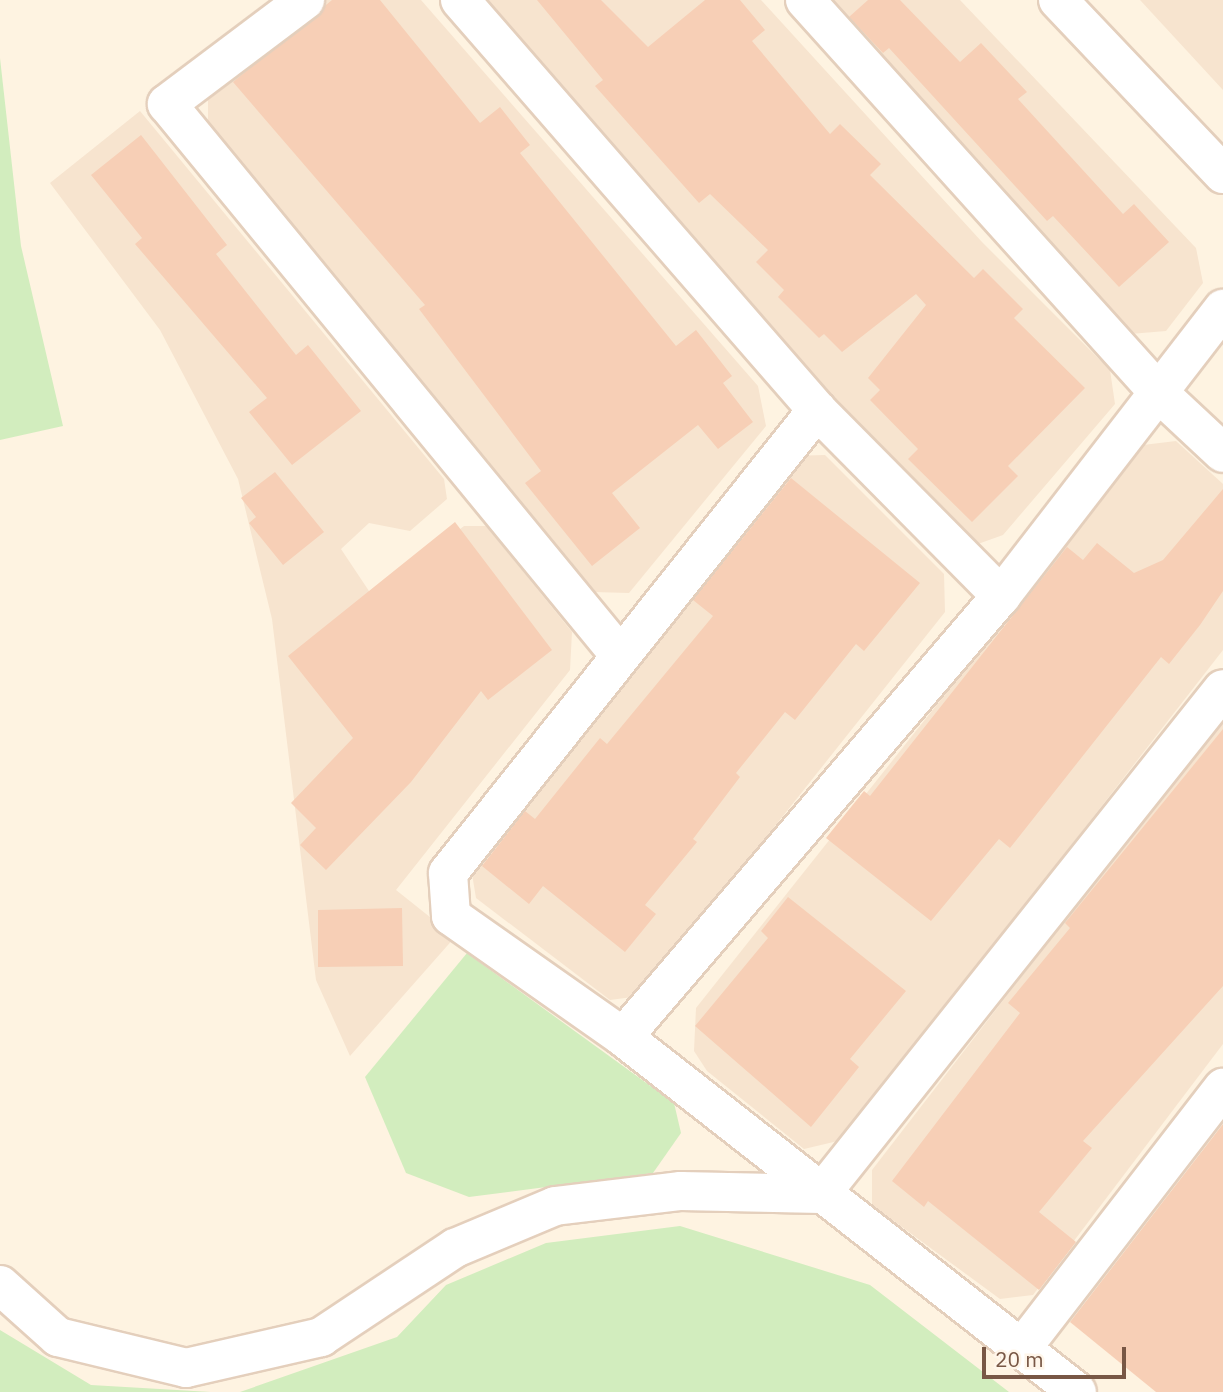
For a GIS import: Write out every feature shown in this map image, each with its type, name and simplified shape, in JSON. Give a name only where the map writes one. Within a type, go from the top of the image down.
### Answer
[{"type":"street","points":[[305,0],[167,104],[620,654]]},
{"type":"street","points":[[460,0],[817,410],[1001,596]]},
{"type":"street","points":[[805,0],[1160,394],[1223,453]]},
{"type":"street","points":[[1058,0],[1223,174]]},
{"type":"street","points":[[623,1037],[1001,596],[1160,394],[1223,309]]},
{"type":"street","points":[[817,410],[448,873],[451,916],[623,1037],[1077,1392]]},
{"type":"street","points":[[821,1194],[1223,689]]},
{"type":"street","points":[[1022,1348],[1223,1088]]},
{"type":"street","points":[[0,1285],[58,1337],[186,1368],[321,1337],[455,1248],[555,1206],[681,1191],[821,1194]]},
{"type":"shaded area","points":[[324,0],[421,0],[758,386],[766,426],[629,593],[593,592],[208,123],[208,90]]},
{"type":"shaded area","points":[[476,0],[761,0],[982,242],[1110,370],[1115,404],[1003,535],[975,545],[766,331]]},
{"type":"shaded area","points":[[817,0],[960,0],[1196,248],[1203,283],[1166,331],[1130,334]]},
{"type":"shaded area","points":[[1140,0],[1223,0],[1223,90]]},
{"type":"shaded area","points":[[140,111],[444,479],[447,499],[410,531],[369,523],[341,549],[373,597],[464,526],[486,526],[572,632],[570,670],[396,890],[455,937],[350,1056],[316,980],[272,619],[238,479],[160,330],[50,183]]},
{"type":"shaded area","points":[[1176,441],[1223,484],[1223,650],[842,1140],[804,1149],[707,1071],[694,1051],[696,1008],[1143,445]]},
{"type":"shaded area","points":[[825,455],[944,574],[945,612],[640,996],[610,1000],[476,898],[470,862],[790,456]]},
{"type":"shaded area","points":[[1223,716],[1223,1044],[1033,1295],[1000,1299],[872,1205],[872,1170]]},
{"type":"green space","points":[[0,58],[21,246],[63,426],[0,440]]},
{"type":"green space","points":[[467,953],[674,1103],[681,1133],[653,1173],[469,1197],[406,1173],[365,1077]]},
{"type":"green space","points":[[680,1226],[870,1285],[1009,1392],[240,1392],[397,1337],[446,1285],[546,1243]]},
{"type":"green space","points":[[0,1330],[91,1385],[211,1392],[0,1392]]},
{"type":"building","points":[[332,0],[380,0],[480,123],[500,107],[530,145],[520,153],[676,346],[696,330],[732,376],[723,383],[753,422],[718,449],[698,425],[612,493],[640,528],[592,566],[525,483],[541,471],[419,309],[425,305],[233,82]]},
{"type":"building","points":[[537,0],[601,0],[648,47],[705,0],[740,0],[765,30],[752,41],[830,134],[840,124],[881,164],[870,175],[974,278],[983,269],[1023,309],[1014,318],[1085,388],[1008,466],[1018,476],[972,522],[908,459],[918,449],[870,400],[880,390],[868,378],[926,305],[916,294],[842,352],[824,334],[819,338],[778,297],[784,290],[756,262],[768,250],[710,194],[699,203],[595,86],[603,80]]},
{"type":"building","points":[[868,0],[900,0],[960,62],[981,43],[1027,92],[1018,99],[1123,214],[1134,204],[1169,242],[1119,287],[1053,216],[1047,221],[889,48],[883,53],[849,17]]},
{"type":"building","points":[[141,135],[227,245],[216,254],[296,355],[308,345],[361,411],[292,465],[249,412],[267,398],[135,244],[142,238],[91,175]]},
{"type":"building","points":[[275,472],[324,532],[283,565],[249,523],[256,517],[241,498]]},
{"type":"building","points":[[791,478],[920,583],[864,651],[856,644],[795,720],[785,712],[736,773],[740,777],[693,839],[697,842],[645,905],[656,914],[625,952],[543,886],[529,904],[482,866],[525,811],[535,819],[600,738],[607,744],[713,616],[693,600]]},
{"type":"building","points":[[1223,489],[1223,591],[1169,664],[1161,657],[1010,848],[999,839],[931,921],[826,838],[864,791],[870,796],[1067,547],[1083,560],[1097,543],[1134,573],[1163,560]]},
{"type":"building","points":[[455,522],[552,650],[488,700],[481,691],[411,782],[326,870],[300,845],[316,828],[291,803],[353,738],[288,656]]},
{"type":"building","points":[[1223,729],[1223,986],[1083,1141],[1092,1148],[1039,1212],[1076,1242],[1039,1290],[928,1201],[924,1207],[892,1181],[1020,1013],[1008,1003],[1070,928],[1065,923]]},
{"type":"building","points":[[788,897],[906,991],[850,1059],[859,1067],[811,1127],[695,1026],[768,938],[761,931]]},
{"type":"building","points":[[402,908],[403,966],[318,967],[318,910]]},
{"type":"building","points":[[1223,1124],[1223,1392],[1156,1392],[1070,1322]]}]
